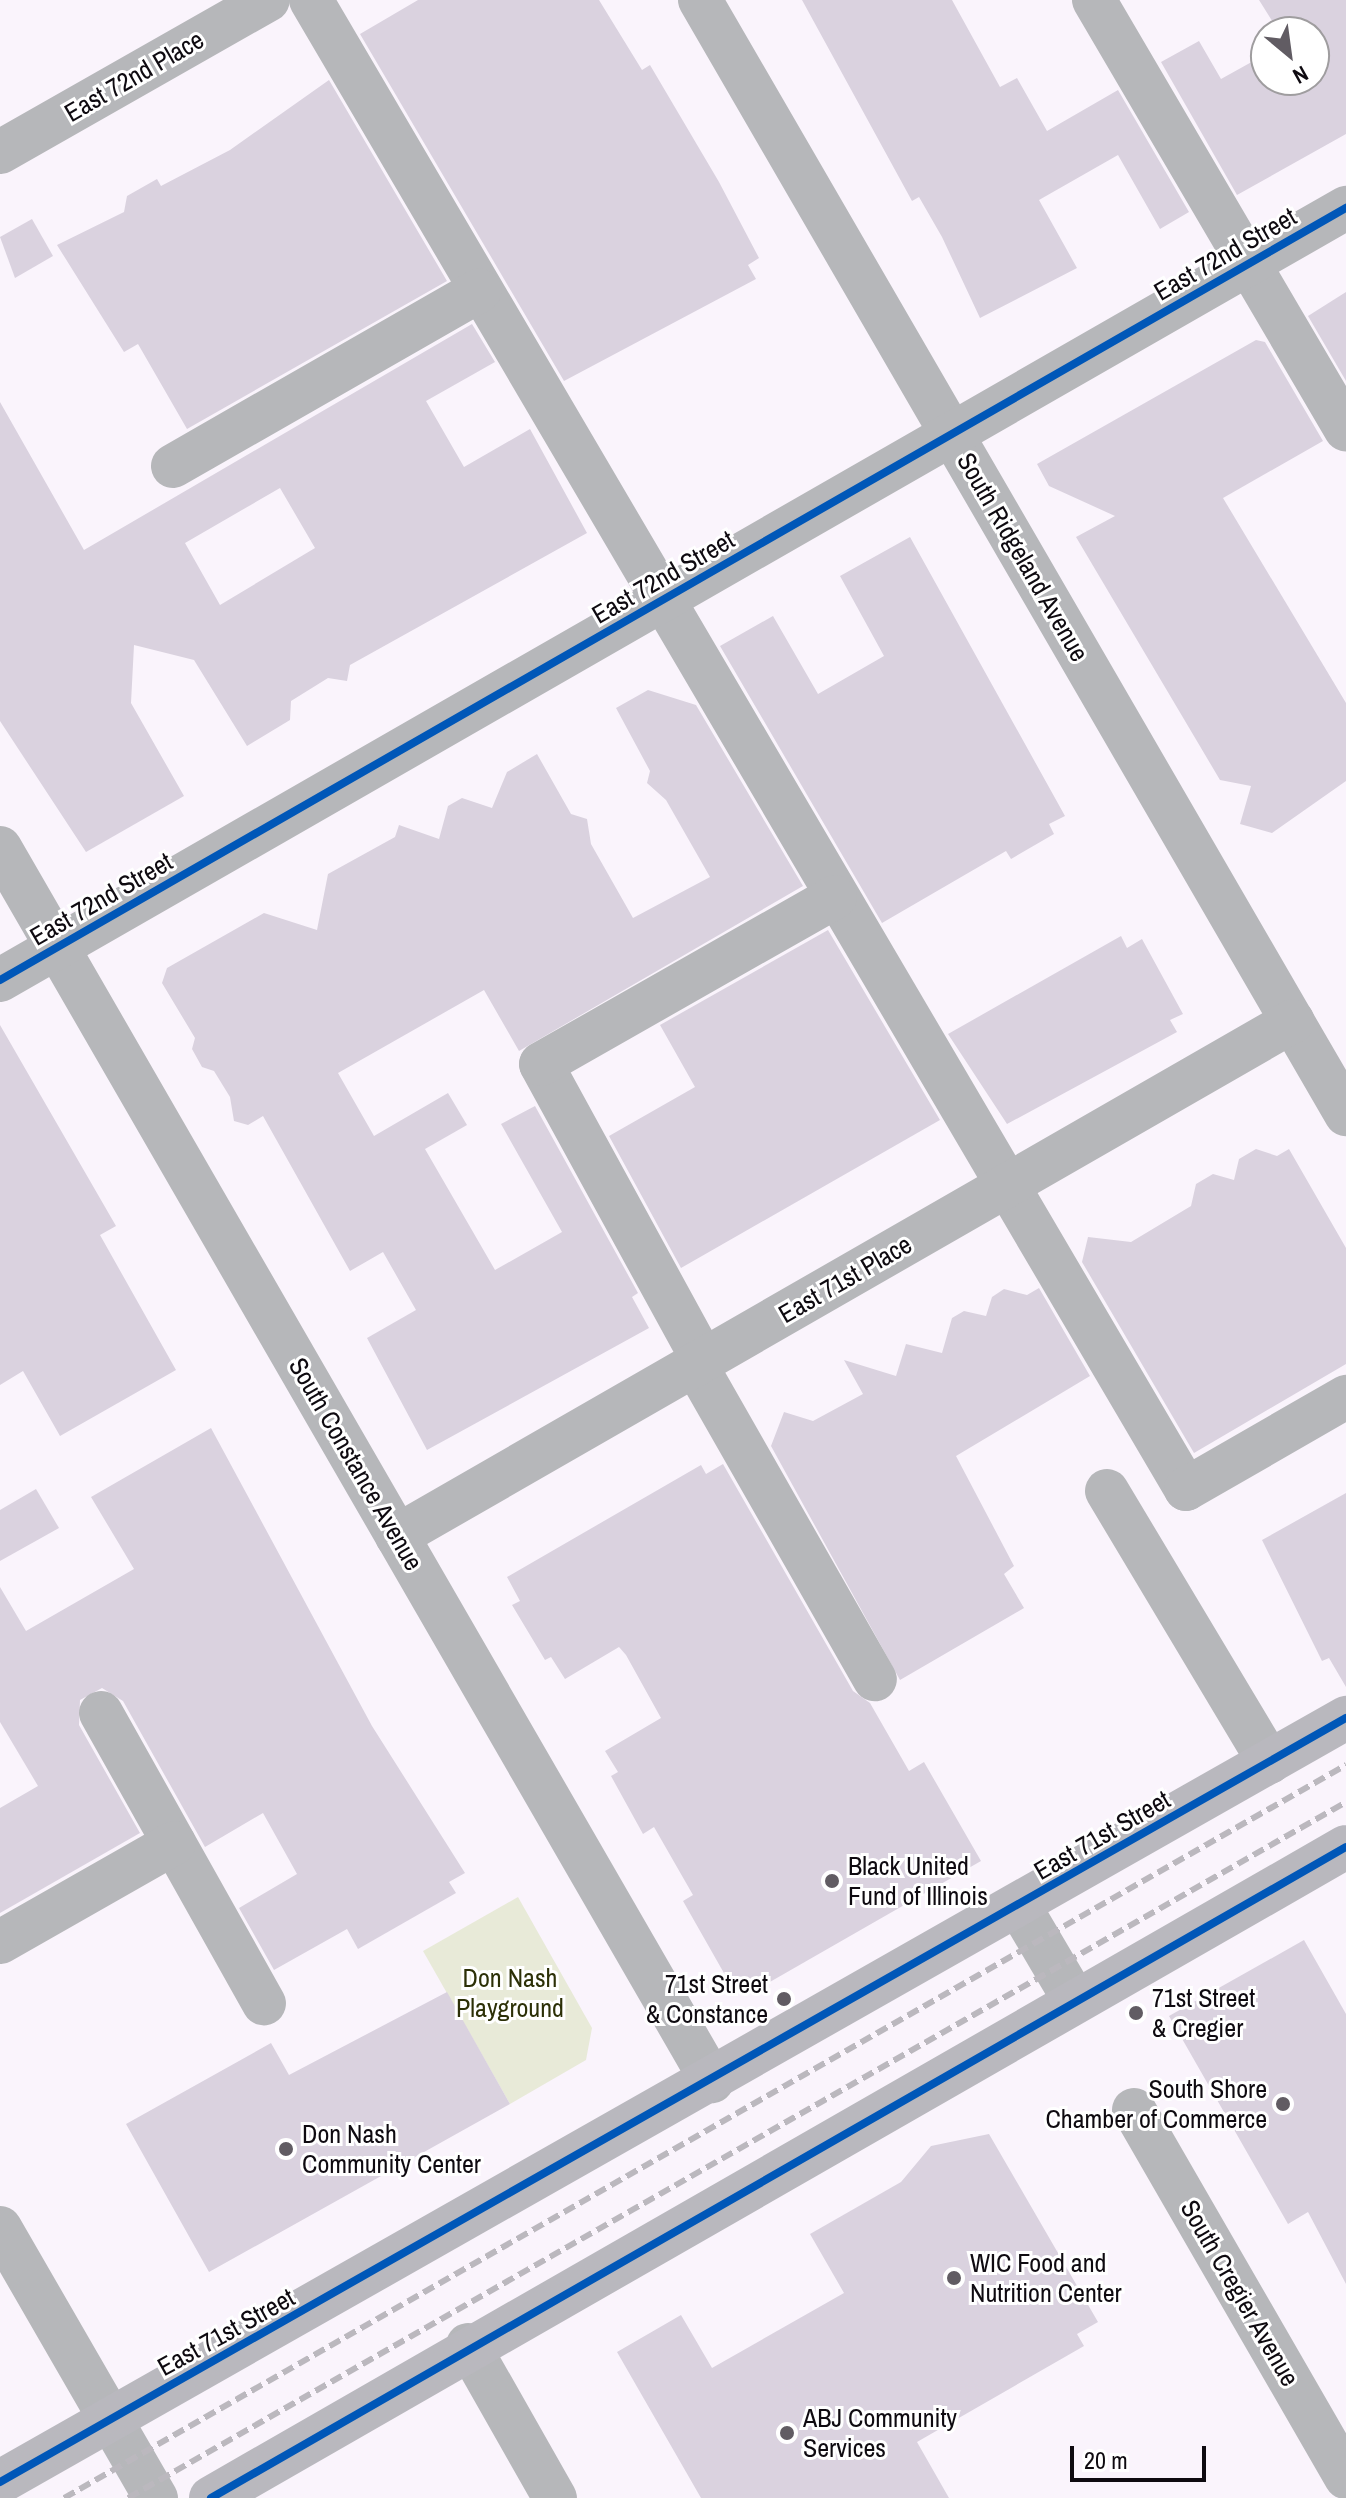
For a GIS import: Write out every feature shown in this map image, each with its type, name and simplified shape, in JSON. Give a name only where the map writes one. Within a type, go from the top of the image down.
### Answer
[{"type":"main road","name":"East 71st Street","points":[[0,2482],[712,2081],[1346,1718]]},
{"type":"main road","points":[[211,2498],[468,2345],[1346,1847]]},
{"type":"street","name":"East 72nd Place","points":[[0,152],[268,0]]},
{"type":"street","points":[[311,0],[1005,1187],[1186,1489],[1346,1397]]},
{"type":"street","name":"South Ridgeland Avenue","points":[[700,0],[1346,1114]]},
{"type":"street","points":[[1094,0],[1346,430]]},
{"type":"street","name":"East 72nd Street","points":[[0,980],[1346,208]]},
{"type":"street","points":[[173,466],[479,291]]},
{"type":"street","name":"South Constance Avenue","points":[[0,848],[712,2081]]},
{"type":"street","points":[[835,897],[541,1064],[699,1362],[875,1679]]},
{"type":"street","name":"East 71st Place","points":[[397,1536],[1293,1021]]},
{"type":"street","points":[[1107,1491],[1269,1762]]},
{"type":"street","points":[[101,1713],[264,2003]]},
{"type":"street","points":[[0,1942],[174,1843]]},
{"type":"street","points":[[1019,1906],[1075,2001]]},
{"type":"street","name":"South Cregier Avenue","points":[[1134,2110],[1346,2477]]},
{"type":"street","points":[[0,2228],[156,2498]]},
{"type":"street","points":[[468,2345],[555,2498]]},
{"type":"green space","name":"Don Nash Playground","points":[[518,1897],[592,2028],[586,2060],[510,2104],[423,1951]]},
{"type":"building","points":[[418,0],[599,0],[642,70],[650,65],[719,182],[759,258],[748,265],[756,279],[564,381],[360,34]]},
{"type":"building","points":[[802,0],[952,0],[1000,87],[1017,78],[1047,131],[1118,90],[1189,212],[1160,229],[1118,155],[1039,200],[1077,268],[980,318],[942,237],[919,197],[912,201]]},
{"type":"building","points":[[1259,0],[1346,0],[1346,134],[1237,195],[1161,62],[1199,41],[1221,79],[1250,63],[1250,96],[1330,96],[1330,16],[1269,16]]},
{"type":"building","points":[[329,80],[447,281],[187,429],[138,344],[124,352],[57,245],[124,212],[127,196],[157,179],[161,186],[230,150]]},
{"type":"building","points":[[32,219],[53,256],[15,278],[0,237]]},
{"type":"building","points":[[1346,292],[1346,381],[1308,316]]},
{"type":"building","points":[[472,324],[495,362],[426,401],[464,467],[530,429],[587,533],[350,665],[347,681],[328,678],[291,701],[290,720],[247,746],[194,660],[134,645],[131,703],[184,796],[86,852],[0,721],[0,402],[84,550]],"holes":[[[280,488],[315,548],[220,605],[185,543]]]},
{"type":"building","points":[[1256,340],[1265,342],[1323,441],[1223,498],[1346,703],[1346,781],[1272,833],[1240,824],[1251,786],[1220,780],[1076,537],[1115,516],[1049,486],[1037,464]]},
{"type":"building","points":[[910,537],[1065,816],[1049,824],[1054,834],[1011,859],[1006,851],[882,923],[720,646],[773,616],[818,694],[884,656],[840,576]]},
{"type":"building","points":[[648,690],[696,705],[803,886],[519,1051],[484,990],[338,1073],[374,1136],[448,1093],[467,1125],[425,1149],[495,1270],[562,1232],[501,1124],[535,1106],[638,1293],[632,1297],[649,1328],[427,1450],[367,1338],[416,1310],[383,1252],[350,1271],[263,1116],[248,1125],[234,1121],[230,1097],[214,1071],[202,1067],[192,1049],[195,1038],[162,983],[167,968],[264,913],[317,930],[328,874],[395,837],[399,825],[439,839],[448,806],[462,798],[492,808],[507,772],[537,754],[571,814],[587,819],[591,844],[633,918],[710,877],[666,800],[647,783],[650,771],[616,708]]},
{"type":"building","points":[[828,930],[940,1120],[681,1268],[609,1136],[695,1087],[660,1025]]},
{"type":"building","points":[[1121,936],[1127,948],[1142,939],[1183,1014],[1170,1020],[1177,1032],[1007,1124],[948,1034]]},
{"type":"building","points":[[0,1025],[116,1226],[100,1235],[176,1370],[60,1436],[23,1371],[0,1385]]},
{"type":"building","points":[[1256,1149],[1277,1156],[1289,1149],[1346,1248],[1346,1364],[1194,1453],[1082,1262],[1088,1237],[1131,1242],[1191,1206],[1196,1184],[1213,1174],[1234,1180],[1239,1159]]},
{"type":"building","points":[[1039,1288],[1090,1376],[956,1456],[1014,1566],[1004,1574],[1024,1608],[900,1680],[771,1446],[784,1412],[813,1421],[863,1394],[844,1360],[896,1376],[906,1344],[942,1353],[952,1318],[964,1311],[986,1316],[992,1297],[1004,1289],[1027,1295]]},
{"type":"building","points":[[211,1428],[372,1726],[465,1873],[449,1882],[456,1893],[358,1949],[347,1929],[274,1970],[239,1908],[297,1874],[263,1813],[205,1847],[123,1701],[102,1688],[80,1700],[79,1725],[140,1833],[0,1913],[0,1808],[38,1786],[0,1722],[0,1587],[26,1631],[134,1569],[91,1497]]},
{"type":"building","points":[[723,1464],[853,1691],[870,1703],[909,1771],[924,1762],[981,1861],[747,1995],[733,1989],[683,1901],[693,1895],[654,1827],[643,1834],[611,1776],[618,1772],[605,1751],[661,1718],[626,1655],[619,1647],[565,1679],[551,1657],[545,1660],[512,1605],[520,1601],[507,1577],[701,1465],[706,1474]]},
{"type":"building","points":[[36,1489],[59,1528],[0,1561],[0,1510]]},
{"type":"building","points":[[1346,1493],[1346,1687],[1329,1658],[1322,1661],[1262,1540]]},
{"type":"building","name":"South Shore Chamber of Commerce","points":[[1304,1940],[1346,2014],[1346,2284],[1308,2212],[1288,2224],[1169,2016]]},
{"type":"building","name":"Don Nash Community Center","points":[[447,1992],[510,2104],[209,2272],[126,2124],[271,2043],[289,2075]]},
{"type":"building","points":[[989,2134],[1098,2322],[1077,2334],[1084,2346],[917,2442],[949,2498],[701,2498],[617,2352],[681,2315],[712,2368],[844,2293],[810,2234],[901,2182],[931,2146]]},
{"type":"railway","points":[[64,2498],[1346,1765]]},
{"type":"railway","points":[[128,2498],[1346,1802]]},
{"type":"cycle path","points":[[0,980],[1346,208]]},
{"type":"cycle path","points":[[0,2482],[1346,1718]]},
{"type":"cycle path","points":[[211,2498],[1346,1847]]},
{"type":"place","name":"Black United Fund of Illinois","points":[[832,1881]]},
{"type":"place","name":"71st Street & Constance","points":[[784,1999]]},
{"type":"place","name":"71st Street & Cregier","points":[[1136,2013]]},
{"type":"place","name":"South Shore Chamber of Commerce","points":[[1283,2104]]},
{"type":"place","name":"Don Nash Community Center","points":[[286,2149]]},
{"type":"place","name":"WIC Food and Nutrition Center","points":[[954,2278]]},
{"type":"place","name":"ABJ Community Services","points":[[787,2433]]}]
